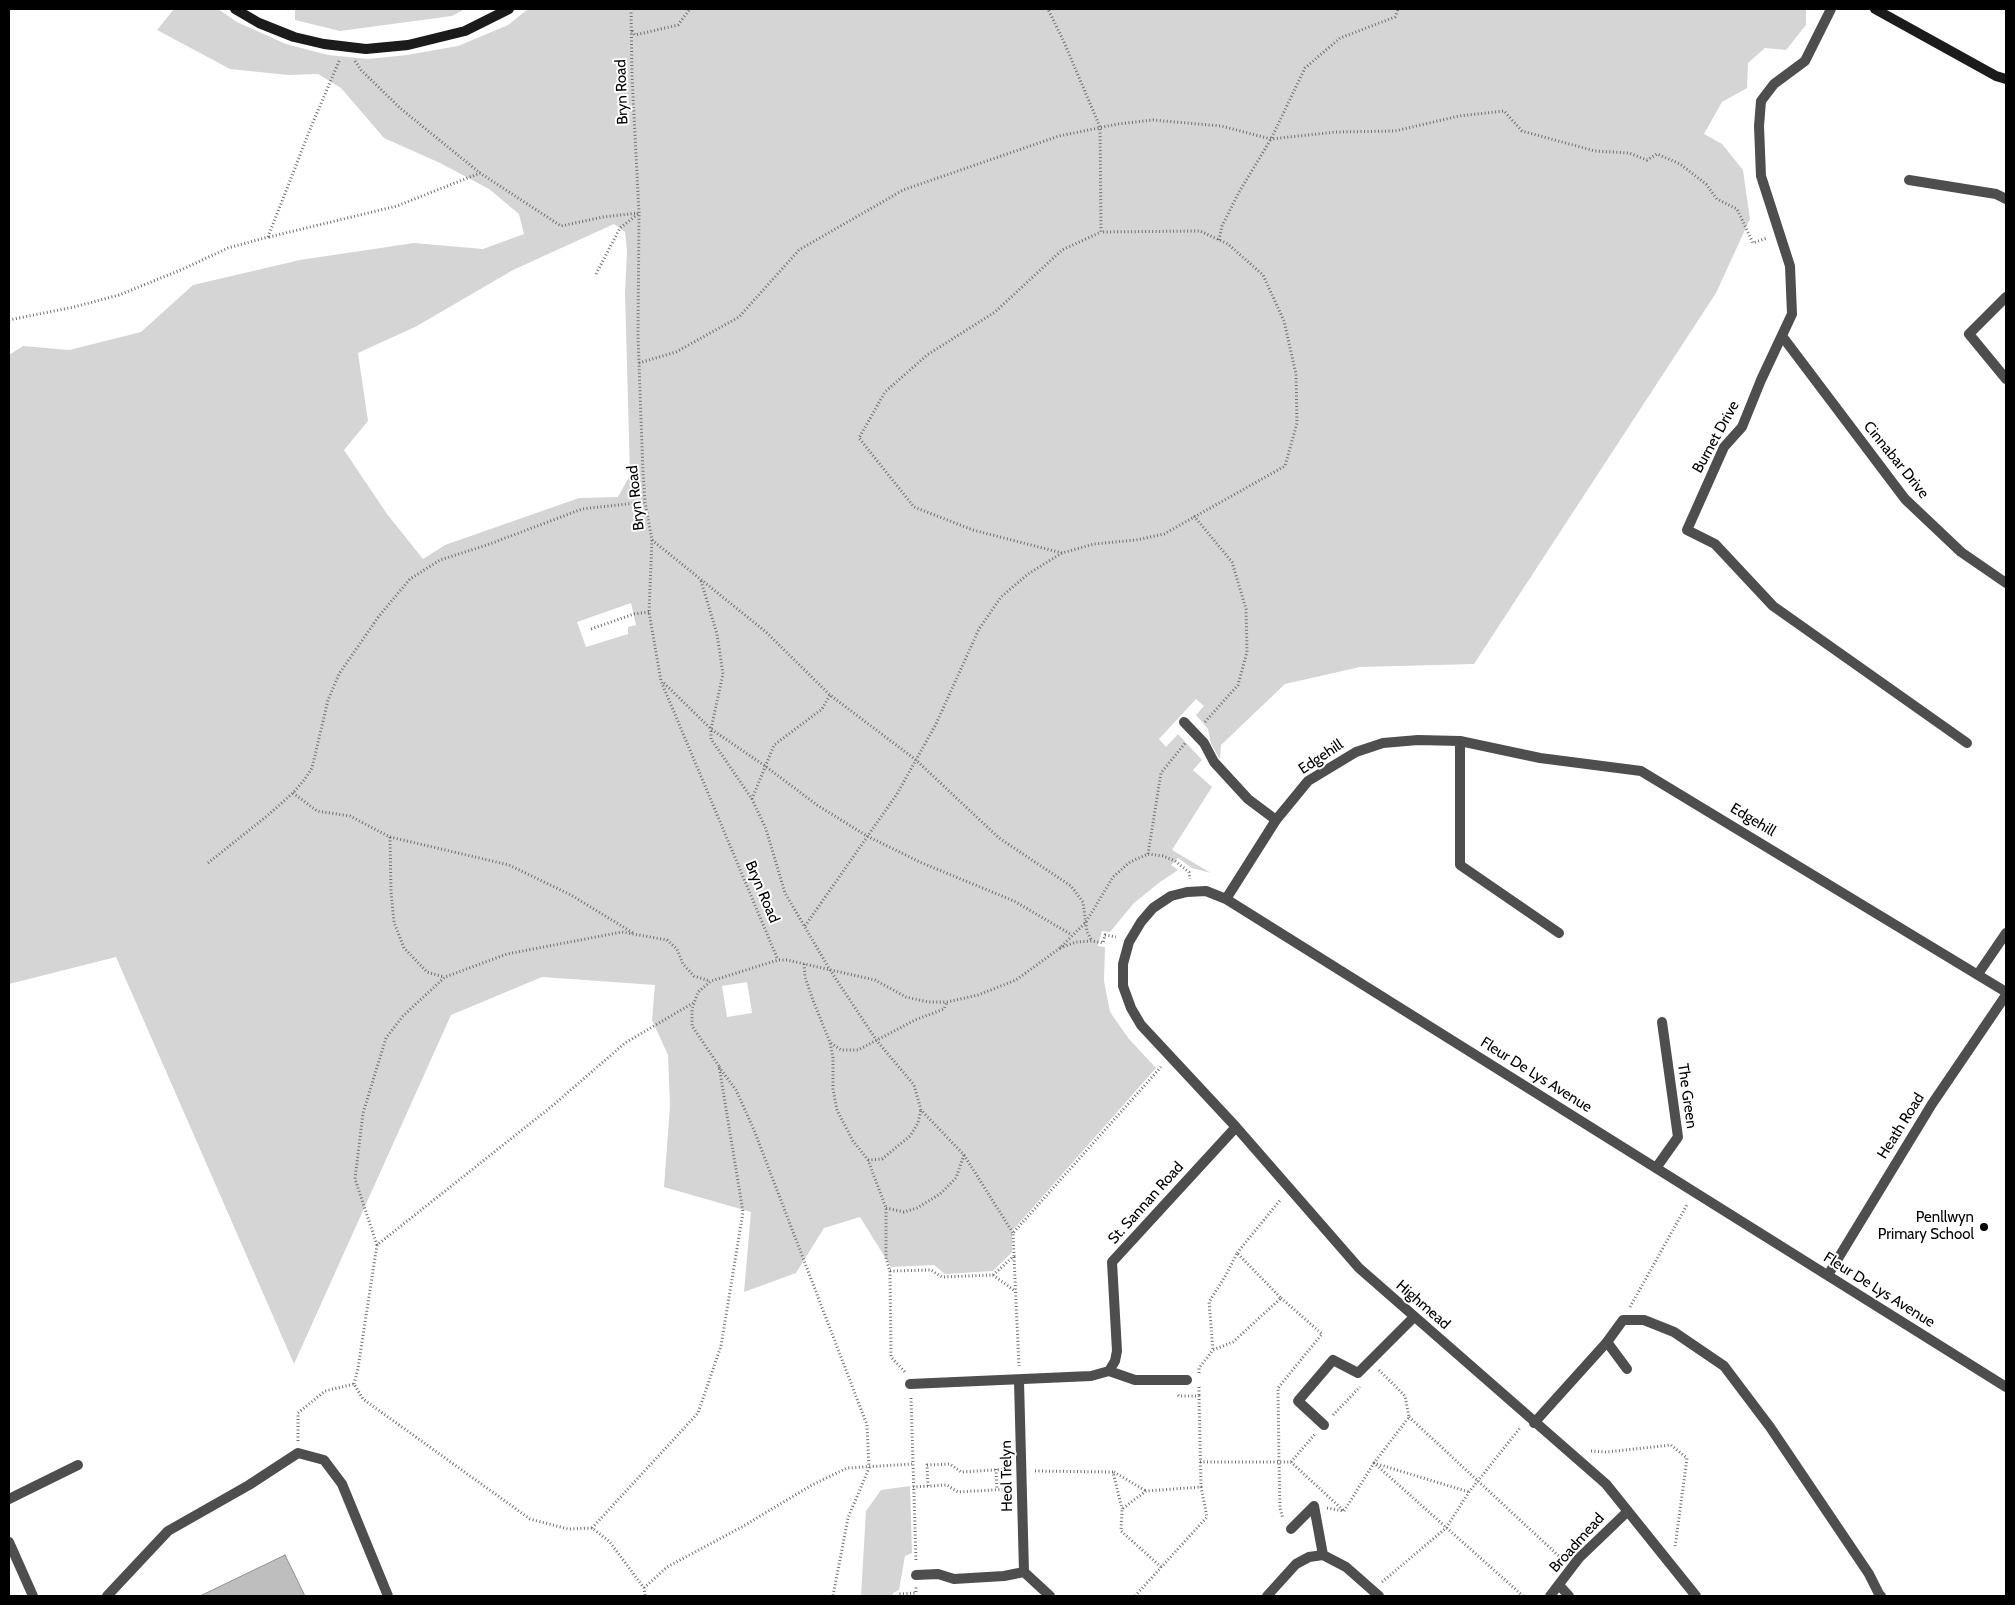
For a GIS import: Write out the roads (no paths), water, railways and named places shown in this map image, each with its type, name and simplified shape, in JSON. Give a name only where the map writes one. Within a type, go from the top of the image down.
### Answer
[{"type":"main road","points":[[235,9],[259,23],[294,37],[324,44],[366,49],[408,45],[465,31],[509,9]]},
{"type":"main road","points":[[1875,9],[2006,80]]},
{"type":"street","name":"Burnet Drive","points":[[1831,9],[1805,61],[1774,84],[1761,101],[1759,126],[1761,176],[1790,266],[1792,314],[1761,380],[1742,427],[1724,448],[1687,530],[1716,544],[1773,606],[1967,744]]},
{"type":"street","points":[[1909,180],[1996,194],[2006,199]]},
{"type":"street","points":[[2006,297],[1969,334],[2006,379]]},
{"type":"street","name":"Cinnabar Drive","points":[[1782,336],[1905,499],[1961,552],[2006,583]]},
{"type":"street","points":[[1184,722],[1204,743],[1214,762],[1248,799],[1276,820]]},
{"type":"street","name":"Edgehill","points":[[1226,899],[1276,820],[1308,780],[1356,752],[1383,744],[1418,740],[1460,741],[1540,758],[1641,771],[2006,992]]},
{"type":"street","points":[[1460,741],[1460,865],[1559,933]]},
{"type":"street","name":"Fleur De Lys Avenue","points":[[1141,1025],[1131,1008],[1123,986],[1123,964],[1129,942],[1140,922],[1153,908],[1171,896],[1206,891],[1226,899],[2006,1387]]},
{"type":"street","points":[[1978,974],[2006,933]]},
{"type":"street","name":"Heath Road","points":[[1828,1275],[1932,1104],[2006,996]]},
{"type":"street","name":"The Green","points":[[1656,1168],[1678,1137],[1662,1022]]},
{"type":"street","name":"Highmead","points":[[1141,1025],[1290,1188],[1359,1268],[1606,1484],[1696,1596]]},
{"type":"street","name":"St. Sannan Road","points":[[1109,1371],[1115,1361],[1117,1352],[1112,1262],[1236,1128]]},
{"type":"street","points":[[1324,1425],[1298,1401],[1333,1360],[1358,1373],[1414,1317]]},
{"type":"street","points":[[1531,1420],[1607,1342],[1623,1320],[1644,1320],[1674,1332],[1724,1366],[1770,1428],[1869,1574],[1881,1596]]},
{"type":"street","points":[[1607,1342],[1627,1369]]},
{"type":"street","points":[[911,1390],[1090,1376],[1109,1371],[1134,1380],[1187,1380]]},
{"type":"street","name":"Heol Trelyn","points":[[1020,1380],[1017,1470],[1024,1572]]},
{"type":"street","points":[[107,1596],[168,1531],[249,1485],[298,1453],[324,1460],[342,1484],[388,1596]]},
{"type":"street","points":[[9,1499],[78,1465]]},
{"type":"street","points":[[1291,1529],[1314,1506],[1324,1555]]},
{"type":"street","name":"Broadmead","points":[[1550,1596],[1579,1558],[1628,1511]]},
{"type":"street","points":[[9,1542],[33,1596]]},
{"type":"street","points":[[1267,1596],[1296,1564],[1309,1557],[1324,1555],[1346,1566],[1376,1593]]},
{"type":"street","points":[[916,1575],[938,1574],[954,1580],[1004,1576],[1024,1572],[1050,1596]]},
{"type":"street","points":[[1559,1585],[1569,1596]]},
{"type":"place","name":"Penllwyn Primary School","points":[[1984,1227]]}]
